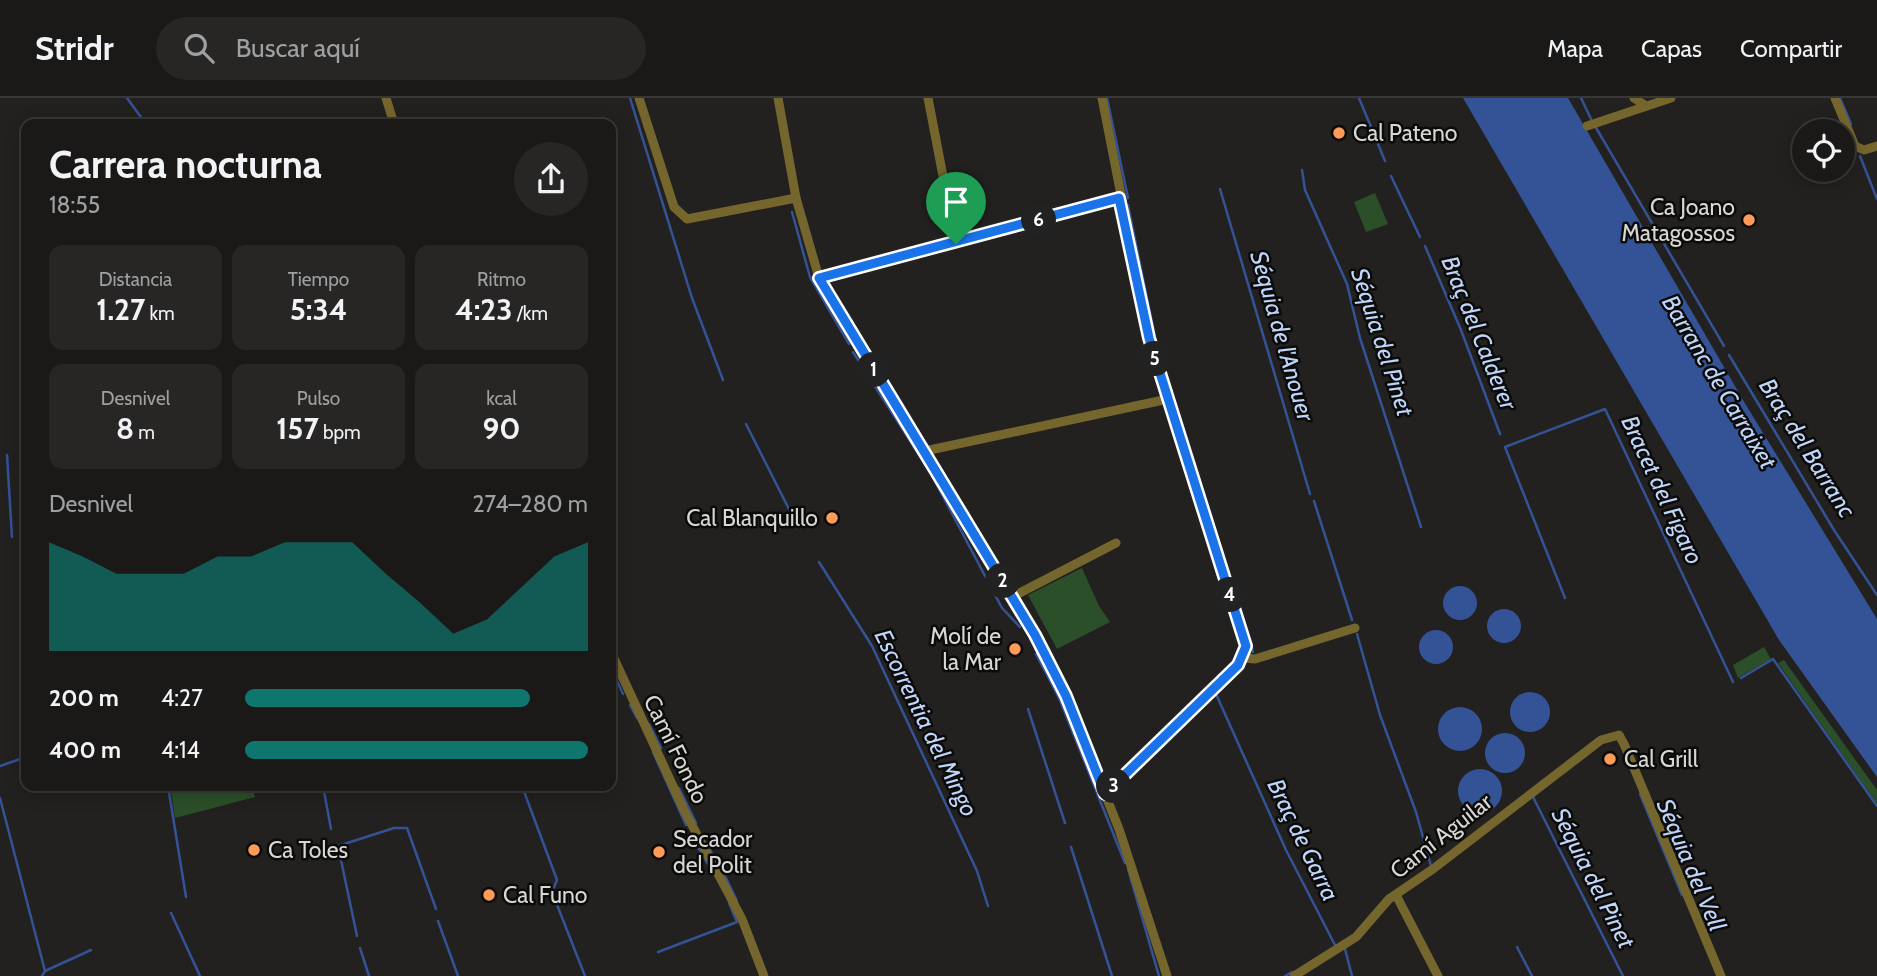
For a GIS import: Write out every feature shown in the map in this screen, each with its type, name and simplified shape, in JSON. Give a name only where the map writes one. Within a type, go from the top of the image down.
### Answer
[{"type":"street","points":[[386,98],[392,119]]},
{"type":"street","points":[[639,98],[674,207],[687,219],[796,198]]},
{"type":"street","points":[[778,98],[796,198],[819,278],[1012,597],[1066,696],[1132,860],[1167,976]]},
{"type":"street","points":[[928,98],[956,244]]},
{"type":"street","points":[[1102,98],[1119,198],[1149,338],[1246,646],[1244,657],[1105,794]]},
{"type":"street","points":[[1587,126],[1634,102],[1646,106],[1671,98]]},
{"type":"street","points":[[1835,98],[1855,146],[1864,150],[1877,146]]},
{"type":"street","points":[[819,278],[956,244],[1119,198]]},
{"type":"street","points":[[925,451],[1168,399]]},
{"type":"street","points":[[1012,597],[1116,543]]},
{"type":"street","points":[[1244,657],[1255,659],[1355,628]]},
{"type":"street","name":"Camí Fondo","points":[[616,663],[685,812],[742,919],[764,976]]},
{"type":"street","name":"Camí Aguilar","points":[[1294,976],[1356,937],[1389,899],[1601,740],[1619,735],[1721,976]]},
{"type":"street","points":[[1396,895],[1438,976]]},
{"type":"green space","points":[[1375,193],[1388,224],[1366,232],[1354,202]]},
{"type":"green space","points":[[1082,568],[1099,606],[1110,622],[1057,649],[1028,595]]},
{"type":"green space","points":[[1764,647],[1771,659],[1738,678],[1733,665]]},
{"type":"green space","points":[[1784,660],[1877,790],[1877,804],[1778,663]]},
{"type":"green space","points":[[171,791],[253,791],[255,797],[175,818]]},
{"type":"water","name":"Barranc de Carraixet","points":[[1463,98],[1568,98],[1746,405],[1877,619],[1877,777],[1779,640]]},
{"type":"water","points":[[1460,586],[1472,591],[1477,603],[1472,615],[1460,620],[1448,615],[1443,603],[1448,591]]},
{"type":"water","points":[[1504,609],[1516,614],[1521,626],[1516,638],[1504,643],[1492,638],[1487,626],[1492,614]]},
{"type":"water","points":[[1436,630],[1448,635],[1453,647],[1448,659],[1436,664],[1424,659],[1419,647],[1424,635]]},
{"type":"water","points":[[1530,692],[1538,693],[1544,698],[1549,704],[1549,720],[1544,726],[1538,731],[1530,732],[1522,731],[1516,726],[1511,720],[1510,712],[1511,704],[1516,698],[1522,693]]},
{"type":"water","points":[[1460,707],[1476,713],[1482,729],[1476,745],[1460,751],[1444,745],[1438,729],[1444,713]]},
{"type":"water","points":[[1505,733],[1513,734],[1519,739],[1524,745],[1524,761],[1519,767],[1513,772],[1505,773],[1497,772],[1491,767],[1486,761],[1485,753],[1486,745],[1491,739],[1497,734]]},
{"type":"water","points":[[1480,769],[1495,776],[1502,791],[1495,806],[1480,813],[1465,806],[1458,791],[1465,776]]},
{"type":"waterway","points":[[127,98],[142,119]]},
{"type":"waterway","name":"Escorrentia del Mingo","points":[[630,98],[692,298],[723,380]]},
{"type":"waterway","points":[[1107,98],[1128,198]]},
{"type":"waterway","name":"Braç del Calderer","points":[[1359,98],[1385,161]]},
{"type":"waterway","name":"Braç del Barranc","points":[[1581,98],[1591,119]]},
{"type":"waterway","points":[[1840,98],[1849,119]]},
{"type":"waterway","name":"Braç del Barranc","points":[[1595,126],[1724,346]]},
{"type":"waterway","points":[[1860,156],[1877,199]]},
{"type":"waterway","name":"Séquia del Pinet","points":[[1302,170],[1305,190],[1347,284],[1360,338],[1421,527]]},
{"type":"waterway","name":"Braç del Calderer","points":[[1391,176],[1420,237]]},
{"type":"waterway","name":"Séquia de l'Anouer","points":[[1220,189],[1310,494]]},
{"type":"waterway","name":"Braç de Garra","points":[[1128,205],[1157,347],[1181,426]]},
{"type":"waterway","points":[[792,212],[810,277],[849,344]]},
{"type":"waterway","name":"Braç del Calderer","points":[[1425,246],[1461,330],[1500,434]]},
{"type":"waterway","points":[[853,352],[930,472],[1002,608],[1020,627]]},
{"type":"waterway","name":"Braç del Barranc","points":[[1729,355],[1834,530],[1877,595]]},
{"type":"waterway","name":"Bracet del Figaro","points":[[1565,598],[1505,447],[1605,409],[1733,682]]},
{"type":"waterway","name":"Escorrentia del Mingo","points":[[746,424],[793,517]]},
{"type":"waterway","points":[[7,455],[12,537]]},
{"type":"waterway","name":"Séquia de l'Anouer","points":[[1314,501],[1352,620]]},
{"type":"waterway","name":"Escorrentia del Mingo","points":[[819,562],[872,646],[977,871],[988,906]]},
{"type":"waterway","name":"Braç de Garra","points":[[1242,618],[1253,652]]},
{"type":"waterway","name":"Séquia de l'Anouer","points":[[1357,634],[1380,715],[1416,812],[1431,866]]},
{"type":"waterway","points":[[1036,654],[1059,698],[1125,863]]},
{"type":"waterway","name":"Bracet del Figaro","points":[[1741,678],[1773,659],[1877,806]]},
{"type":"waterway","points":[[616,679],[623,694]]},
{"type":"waterway","name":"Braç de Garra","points":[[1216,694],[1286,850],[1336,947]]},
{"type":"waterway","points":[[630,705],[637,718]]},
{"type":"waterway","points":[[1028,709],[1065,823]]},
{"type":"waterway","points":[[649,724],[661,748]]},
{"type":"waterway","points":[[653,752],[686,825]]},
{"type":"waterway","points":[[0,766],[21,759]]},
{"type":"waterway","points":[[679,788],[696,823]]},
{"type":"waterway","points":[[169,791],[186,897]]},
{"type":"waterway","points":[[324,791],[331,829]]},
{"type":"waterway","points":[[524,791],[557,880],[552,892],[585,976]]},
{"type":"waterway","name":"Séquia del Vell","points":[[1640,794],[1682,895]]},
{"type":"waterway","name":"Séquia del Pinet","points":[[1532,795],[1623,976]]},
{"type":"waterway","points":[[0,798],[45,971],[42,976]]},
{"type":"waterway","points":[[357,936],[338,846],[394,828],[407,828],[436,909]]},
{"type":"waterway","points":[[693,839],[711,869]]},
{"type":"waterway","points":[[709,847],[713,856]]},
{"type":"waterway","points":[[1071,847],[1112,976]]},
{"type":"waterway","points":[[1128,869],[1159,976]]},
{"type":"waterway","points":[[725,876],[737,901]]},
{"type":"waterway","points":[[658,952],[737,922],[729,903]]},
{"type":"waterway","points":[[171,913],[200,976]]},
{"type":"waterway","points":[[438,921],[458,976]]},
{"type":"waterway","name":"Séquia de l'Anouer","points":[[1517,947],[1532,976]]},
{"type":"waterway","points":[[360,948],[369,976]]},
{"type":"waterway","points":[[1345,949],[1352,976]]},
{"type":"waterway","points":[[45,971],[91,950]]},
{"type":"waterway","name":"Braç de Garra","points":[[1285,976],[1292,972]]},
{"type":"place","name":"Cal Pateno","points":[[1339,133]]},
{"type":"place","name":"Ca Joano Matagossos","points":[[1749,220]]},
{"type":"place","name":"Cal Blanquillo","points":[[832,518]]},
{"type":"place","name":"Molí de la Mar","points":[[1015,649]]},
{"type":"place","name":"Cal Grill","points":[[1610,759]]},
{"type":"place","name":"Ca Toles","points":[[254,850]]},
{"type":"place","name":"Secador del Polit","points":[[659,852]]},
{"type":"place","name":"Cal Funo","points":[[489,895]]},
{"type":"route","points":[[1119,198],[1149,338],[1246,646],[1244,657],[1238,665],[1105,794],[1066,696],[1035,635],[819,278],[956,244],[1119,198]]}]
